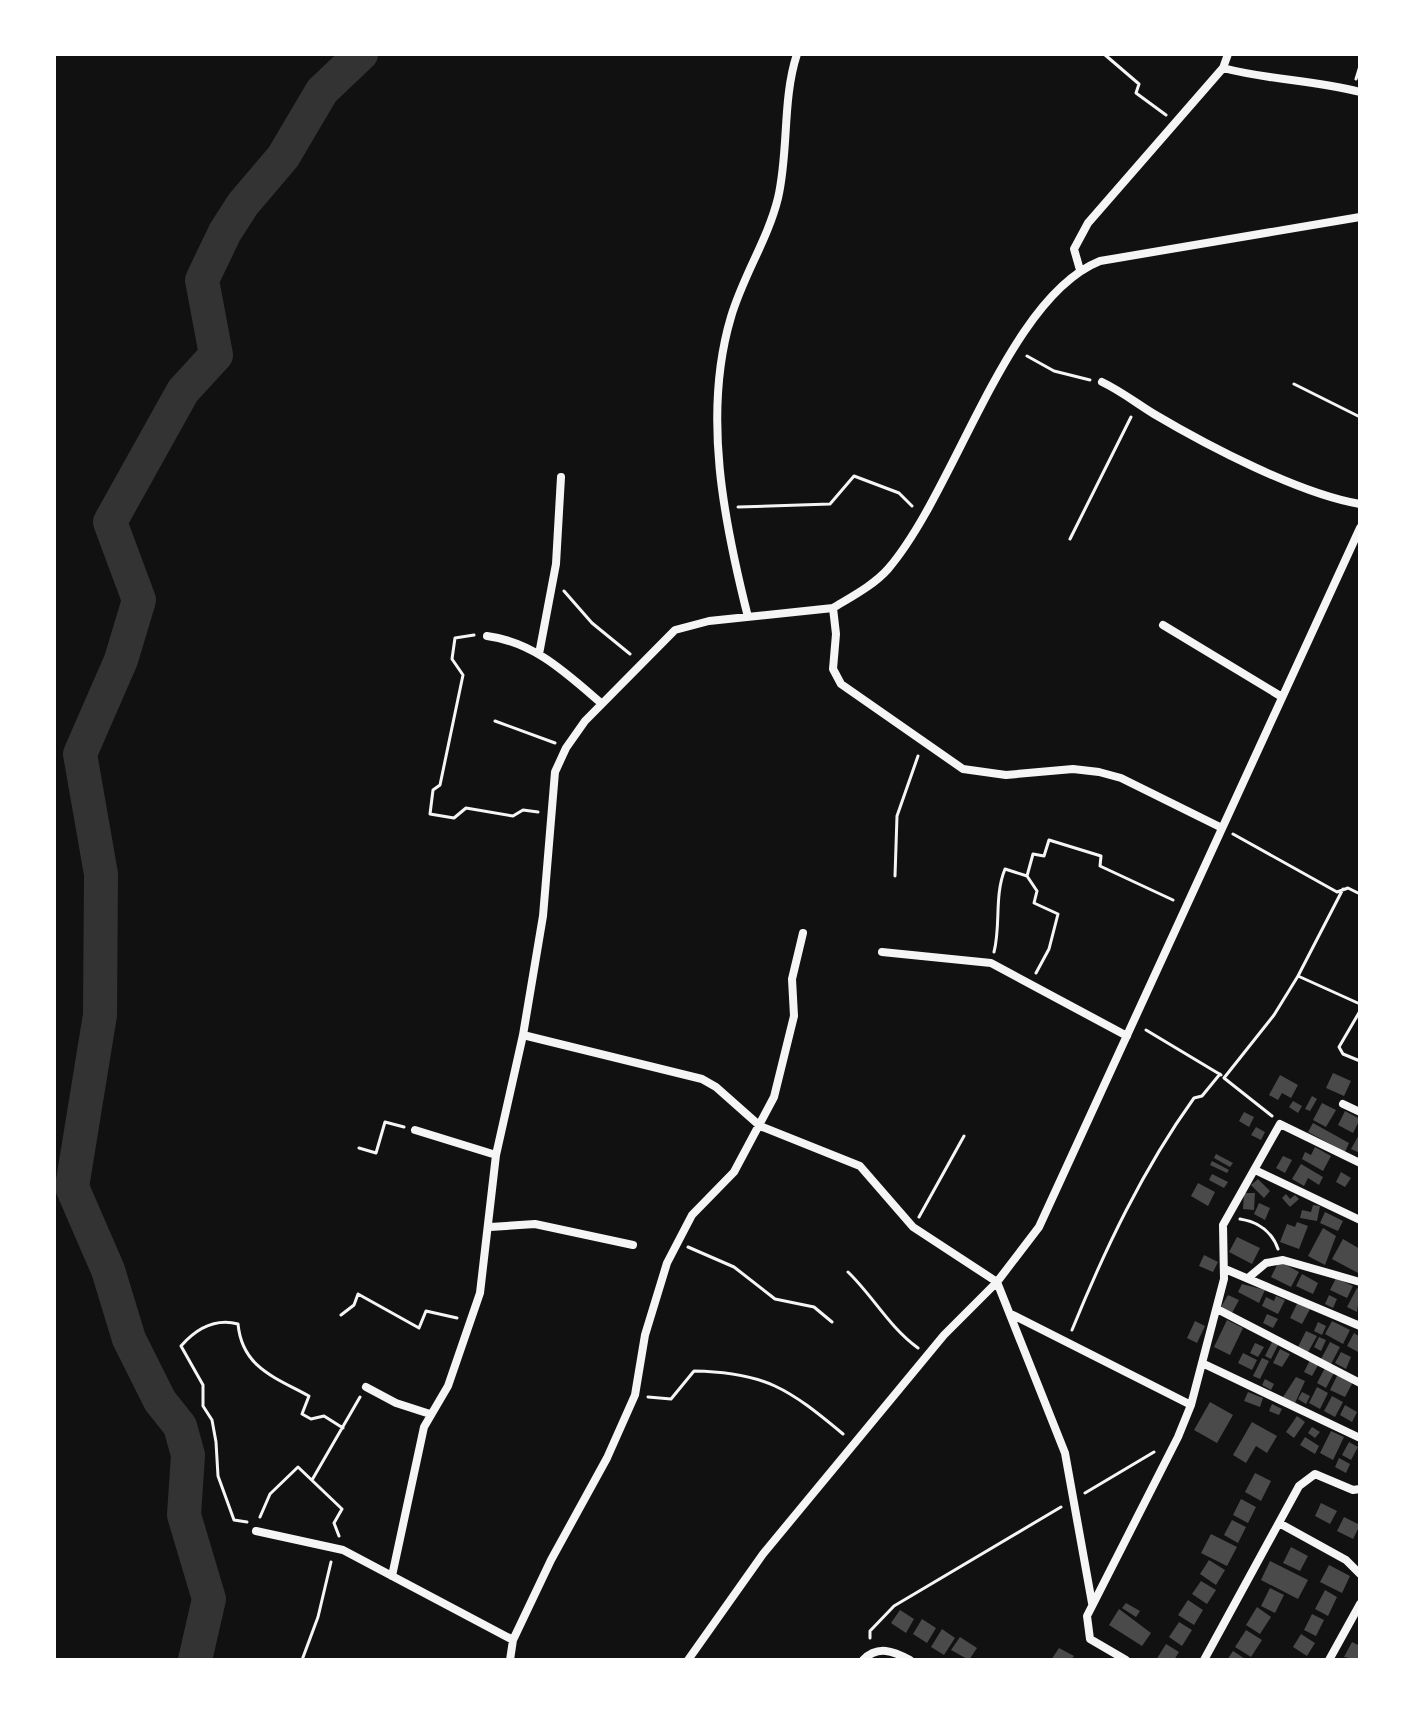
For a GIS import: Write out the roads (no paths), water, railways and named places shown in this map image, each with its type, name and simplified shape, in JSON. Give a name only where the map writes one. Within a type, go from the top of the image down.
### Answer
[{"type":"street","points":[[748,617],[725,508],[719,447],[719,388],[731,316],[778,197],[789,123],[789,84],[797,54]]},
{"type":"street","points":[[1080,270],[1074,249],[1088,223],[1223,68],[1228,54]]},
{"type":"street","points":[[1223,68],[1257,77],[1286,78],[1360,92]]},
{"type":"street","points":[[392,1576],[414,1467],[430,1414],[448,1386],[472,1323],[490,1227],[496,1155],[523,1035],[548,881],[549,814],[555,772],[566,748],[601,703],[675,630],[709,621],[833,608],[885,572],[923,518],[1013,349],[1036,314],[1080,270],[1100,261],[1360,217]]},
{"type":"street","points":[[1102,382],[1267,472],[1331,499],[1360,504]]},
{"type":"street","points":[[539,654],[554,579],[561,477]]},
{"type":"street","points":[[688,1660],[742,1580],[927,1355],[965,1311],[997,1282],[1039,1227],[1360,528]]},
{"type":"street","points":[[833,608],[835,676],[850,692],[923,745],[975,774],[1006,775],[1073,769],[1121,778],[1222,828]]},
{"type":"street","points":[[1163,625],[1282,697]]},
{"type":"street","points":[[487,636],[517,642],[539,654],[601,703]]},
{"type":"street","points":[[510,1660],[513,1640],[551,1560],[607,1458],[635,1395],[645,1335],[667,1263],[692,1215],[734,1172],[760,1126],[785,1063],[794,1016],[793,968],[803,933]]},
{"type":"street","points":[[882,952],[991,963],[1031,981],[1127,1036]]},
{"type":"street","points":[[523,1035],[702,1079],[716,1087],[760,1126],[860,1166],[913,1227],[997,1282],[1013,1315],[1065,1453],[1092,1603]]},
{"type":"street","points":[[1343,1104],[1360,1112]]},
{"type":"street","points":[[1126,1660],[1095,1643],[1086,1625],[1092,1603],[1178,1437],[1191,1405],[1225,1269],[1222,1235],[1227,1218],[1280,1124],[1360,1163]]},
{"type":"street","points":[[415,1130],[496,1155]]},
{"type":"street","points":[[1255,1170],[1360,1220]]},
{"type":"street","points":[[490,1227],[552,1226],[633,1245]]},
{"type":"street","points":[[1248,1278],[1266,1263],[1283,1260],[1360,1282]]},
{"type":"street","points":[[1225,1269],[1360,1326]]},
{"type":"street","points":[[1217,1309],[1360,1383]]},
{"type":"street","points":[[1013,1315],[1191,1405]]},
{"type":"street","points":[[1202,1363],[1360,1438]]},
{"type":"street","points":[[366,1387],[396,1403],[430,1414]]},
{"type":"street","points":[[1204,1660],[1295,1492],[1315,1474],[1353,1490],[1360,1489]]},
{"type":"street","points":[[1279,1523],[1346,1560],[1360,1574]]},
{"type":"street","points":[[256,1531],[334,1548],[513,1640]]},
{"type":"street","points":[[1329,1660],[1360,1604]]},
{"type":"street","points":[[866,1657],[895,1652],[910,1660]]},
{"type":"waterway","points":[[195,1660],[209,1599],[184,1515],[188,1455],[180,1426],[160,1401],[129,1339],[108,1270],[72,1187],[100,1015],[101,874],[80,754],[121,660],[139,600],[110,522],[183,391],[216,355],[202,280],[225,232],[243,204],[283,157],[322,91],[361,54]]}]
